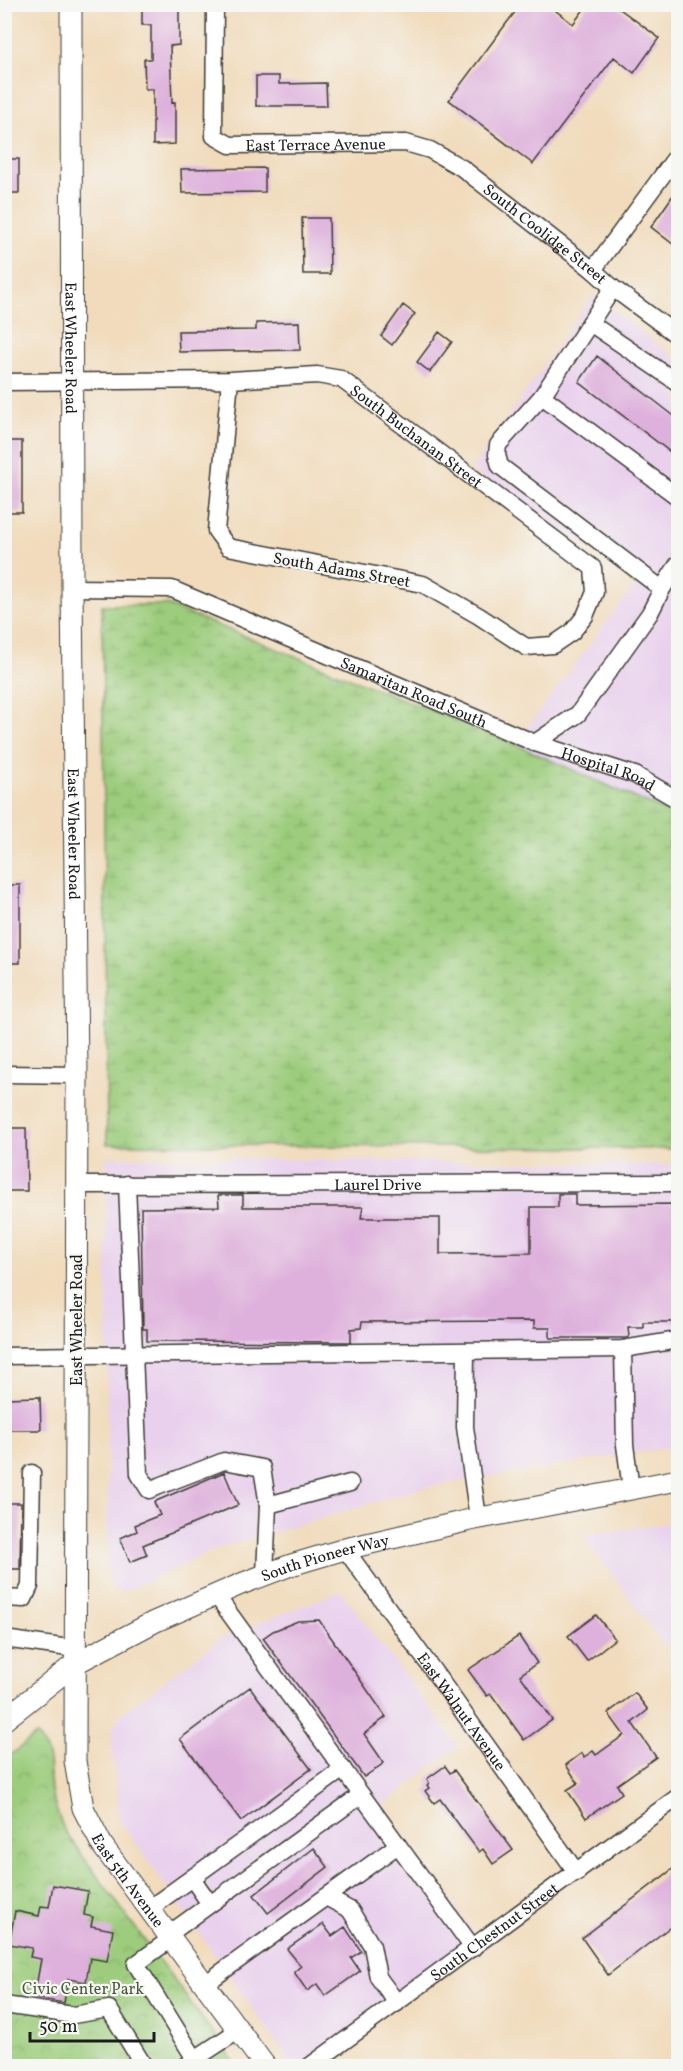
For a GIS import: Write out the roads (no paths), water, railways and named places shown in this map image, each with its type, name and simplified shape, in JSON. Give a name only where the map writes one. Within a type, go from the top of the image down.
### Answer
[{"type":"main road","name":"East Wheeler Road","points":[[71,4],[76,1656]]},
{"type":"main road","name":"South Pioneer Way","points":[[4,1720],[76,1656],[265,1575],[345,1549],[478,1518],[678,1480]]},
{"type":"main road","name":"East 5th Avenue","points":[[76,1656],[75,1761],[83,1808],[102,1845],[265,2067]]},
{"type":"street","name":"East Terrace Avenue","points":[[214,4],[214,136],[230,145],[406,143]]},
{"type":"street","name":"South Coolidge Street","points":[[406,143],[430,150],[462,168],[613,288],[678,336]]},
{"type":"street","points":[[593,270],[678,154]]},
{"type":"street","points":[[613,288],[542,396],[498,444],[497,456],[500,466],[662,589]]},
{"type":"street","points":[[590,323],[678,383]]},
{"type":"street","name":"South Buchanan Street","points":[[4,382],[230,380],[317,375],[341,379],[593,568]]},
{"type":"street","name":"South Adams Street","points":[[230,380],[216,531],[228,547],[423,584],[479,616],[526,647],[553,645],[572,632],[585,616],[595,592],[593,568]]},
{"type":"street","points":[[542,396],[678,497]]},
{"type":"street","points":[[535,743],[578,714],[650,613],[678,564]]},
{"type":"street","name":"Samaritan Road South","points":[[72,588],[172,589],[535,743]]},
{"type":"street","name":"Hospital Road","points":[[535,743],[635,775],[678,800]]},
{"type":"street","points":[[4,1074],[76,1075]]},
{"type":"street","name":"Laurel Drive","points":[[76,1185],[678,1183]]},
{"type":"street","points":[[127,1184],[140,1474],[149,1490],[224,1461],[262,1468],[268,1505],[265,1575]]},
{"type":"street","points":[[4,1356],[623,1349],[678,1340]]},
{"type":"street","points":[[623,1349],[624,1445],[632,1489]]},
{"type":"street","points":[[466,1351],[465,1426],[478,1518]]},
{"type":"street","points":[[4,1598],[24,1599],[30,1586],[32,1473]]},
{"type":"street","points":[[268,1505],[350,1483]]},
{"type":"street","name":"East Walnut Avenue","points":[[345,1549],[577,1873]]},
{"type":"street","points":[[216,1595],[473,1948]]},
{"type":"street","points":[[4,1639],[76,1656]]},
{"type":"street","points":[[150,1908],[343,1769]]},
{"type":"street","points":[[239,2030],[190,2063],[136,1964],[210,1904],[362,1795]]},
{"type":"street","name":"South Chestnut Street","points":[[310,2067],[678,1797]]},
{"type":"street","points":[[205,1984],[398,1845]]},
{"type":"street","points":[[192,1878],[210,1904]]},
{"type":"street","points":[[326,1897],[350,1910],[372,1946],[378,1977],[397,2003]]},
{"type":"street","points":[[4,2005],[74,2015],[109,2009],[144,2067]]},
{"type":"park label","name":"Civic Center Park","points":[[83,1988]]}]
